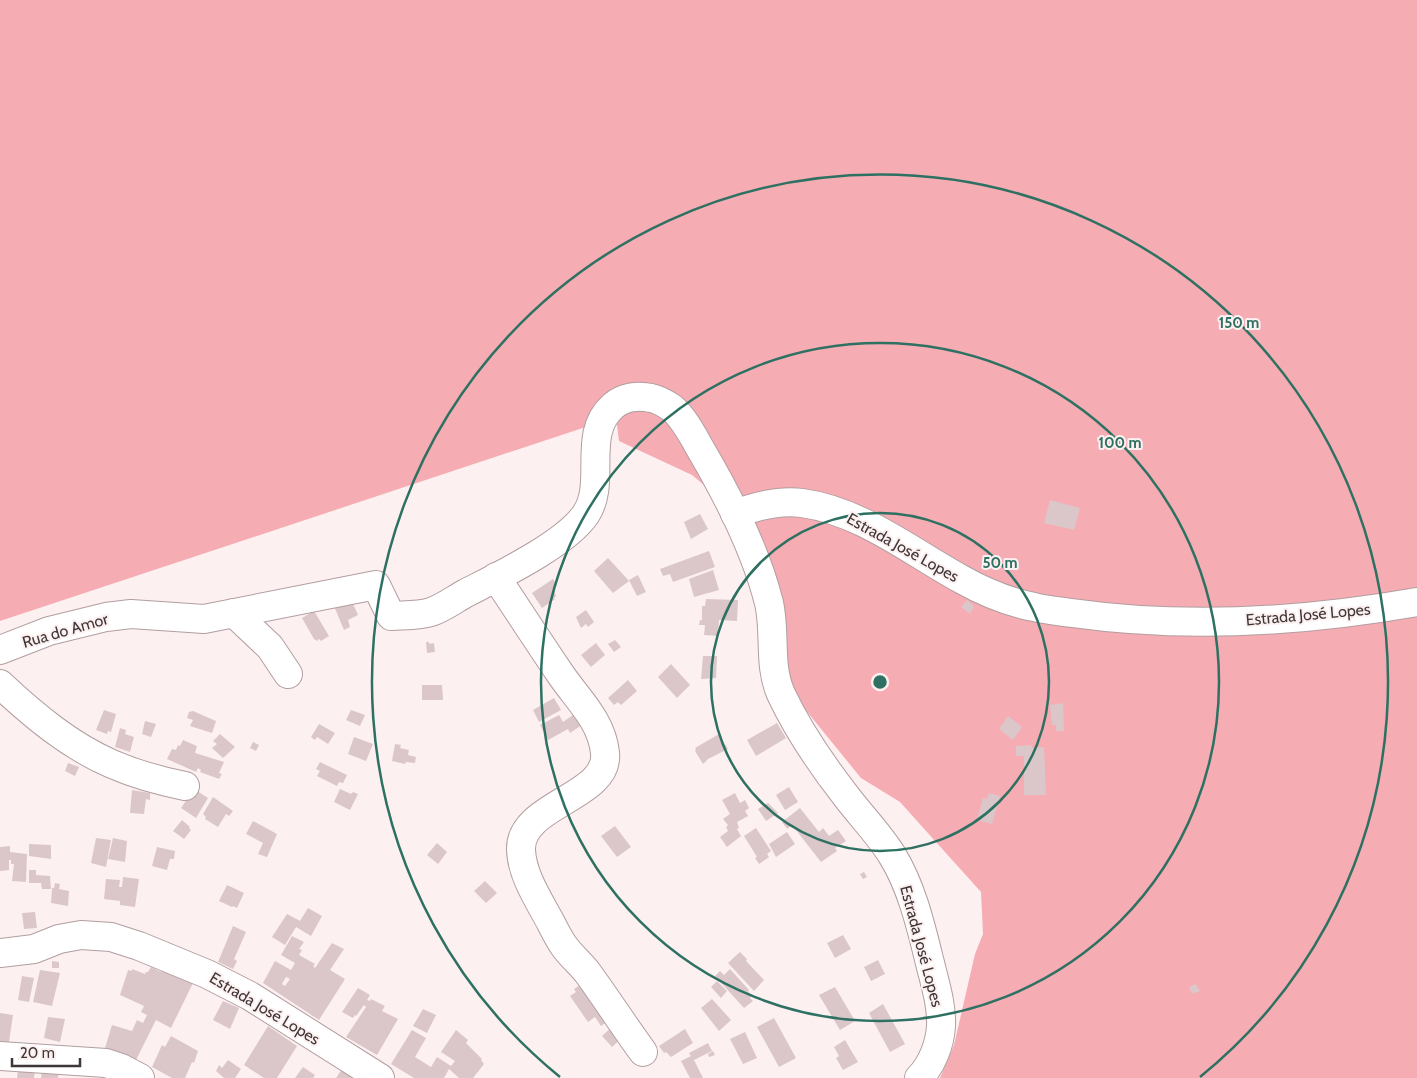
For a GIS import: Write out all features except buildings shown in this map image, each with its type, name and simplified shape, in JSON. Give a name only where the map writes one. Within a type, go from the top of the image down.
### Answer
[{"type":"street","points":[[643,1052],[586,970],[564,946],[530,883],[522,862],[520,849],[523,836],[532,824],[598,776],[605,763],[605,753],[600,731],[592,716],[561,676],[496,578],[561,538],[579,524],[588,512],[593,498],[596,441],[600,423],[606,412],[618,401],[634,397],[654,398],[672,408],[699,446],[723,487],[735,514]]},
{"type":"street","name":"Estrada José Lopes","points":[[919,1078],[938,1046],[941,1012],[928,954],[910,892],[893,856],[846,798],[811,748],[781,695],[774,672],[772,623],[769,604],[756,563],[735,514],[766,504],[789,503],[802,503],[841,513],[895,539],[961,579],[996,596],[1036,608],[1103,618],[1158,622],[1230,622],[1318,616],[1417,602]]},
{"type":"street","name":"Rua do Amor","points":[[0,650],[70,625],[106,616],[131,614],[204,619],[376,584],[391,616],[429,613],[496,578]]},
{"type":"street","points":[[234,613],[270,647],[288,674]]},
{"type":"street","points":[[0,684],[50,726],[99,758],[138,774],[185,786]]},
{"type":"street","name":"Estrada José Lopes","points":[[0,954],[34,949],[70,936],[92,935],[111,937],[201,971],[250,996],[380,1078]]},
{"type":"street","points":[[0,1056],[106,1063],[140,1078]]},
{"type":"shaded area","points":[[0,0],[1417,0],[1417,1078],[940,1078],[954,1045],[975,954],[983,934],[981,892],[900,802],[861,778],[791,692],[781,621],[746,520],[692,475],[619,441],[616,417],[0,621]]}]
